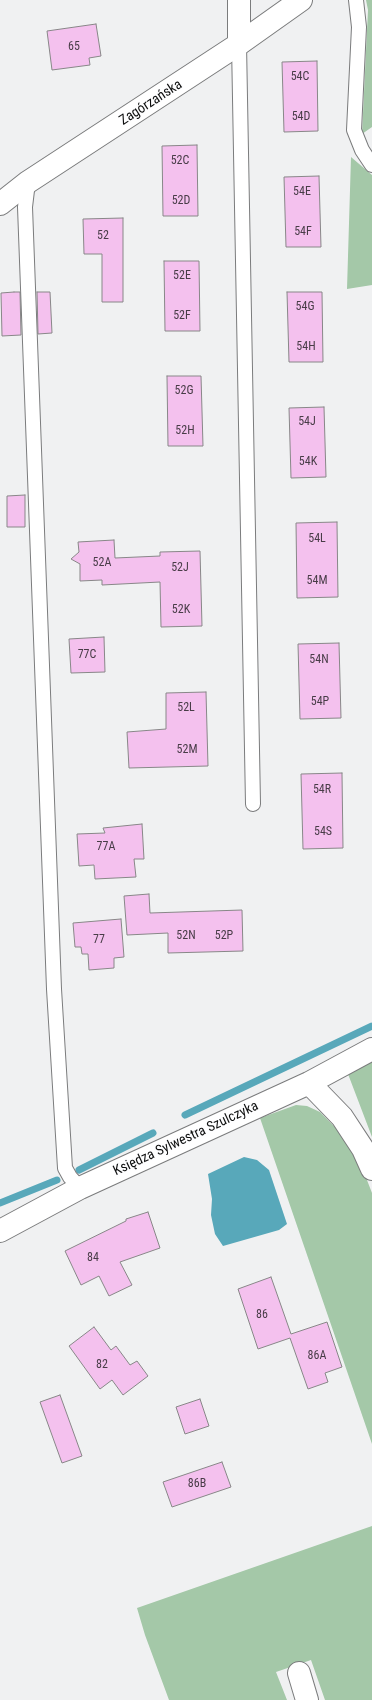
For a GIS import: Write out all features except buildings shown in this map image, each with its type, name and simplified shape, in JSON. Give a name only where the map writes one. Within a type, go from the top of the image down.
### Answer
[{"type":"street","points":[[239,0],[239,44]]},
{"type":"street","name":"Zagórzańska","points":[[0,204],[28,182],[239,44],[301,0]]},
{"type":"street","name":"Księdza Sylwestra Szulczyka","points":[[0,1231],[80,1188],[309,1083],[372,1049]]},
{"type":"street","points":[[309,1083],[342,1117],[363,1149],[372,1169]]},
{"type":"street","points":[[299,1673],[307,1700]]},
{"type":"lane","points":[[356,0],[359,27],[354,130],[362,150],[372,166]]},
{"type":"lane","points":[[239,44],[253,804]]},
{"type":"lane","points":[[28,182],[25,207],[54,990],[65,1168],[70,1177],[80,1188]]},
{"type":"green space","points":[[366,0],[372,0],[372,127],[362,134],[368,10]]},
{"type":"green space","points":[[351,157],[372,175],[372,285],[347,289]]},
{"type":"green space","points":[[372,1061],[372,1137],[348,1074]]},
{"type":"green space","points":[[296,1105],[307,1106],[320,1112],[335,1127],[360,1162],[372,1193],[372,1444],[260,1118]]},
{"type":"green space","points":[[372,1526],[372,1700],[325,1700],[311,1660],[276,1672],[287,1700],[169,1700],[145,1635],[137,1608]]},
{"type":"water","points":[[244,1157],[257,1160],[269,1170],[287,1224],[279,1230],[223,1246],[215,1234],[211,1215],[212,1199],[208,1174]]},
{"type":"waterway","points":[[185,1115],[372,1026]]},
{"type":"waterway","points":[[79,1170],[153,1133]]},
{"type":"waterway","points":[[0,1203],[57,1180]]}]
